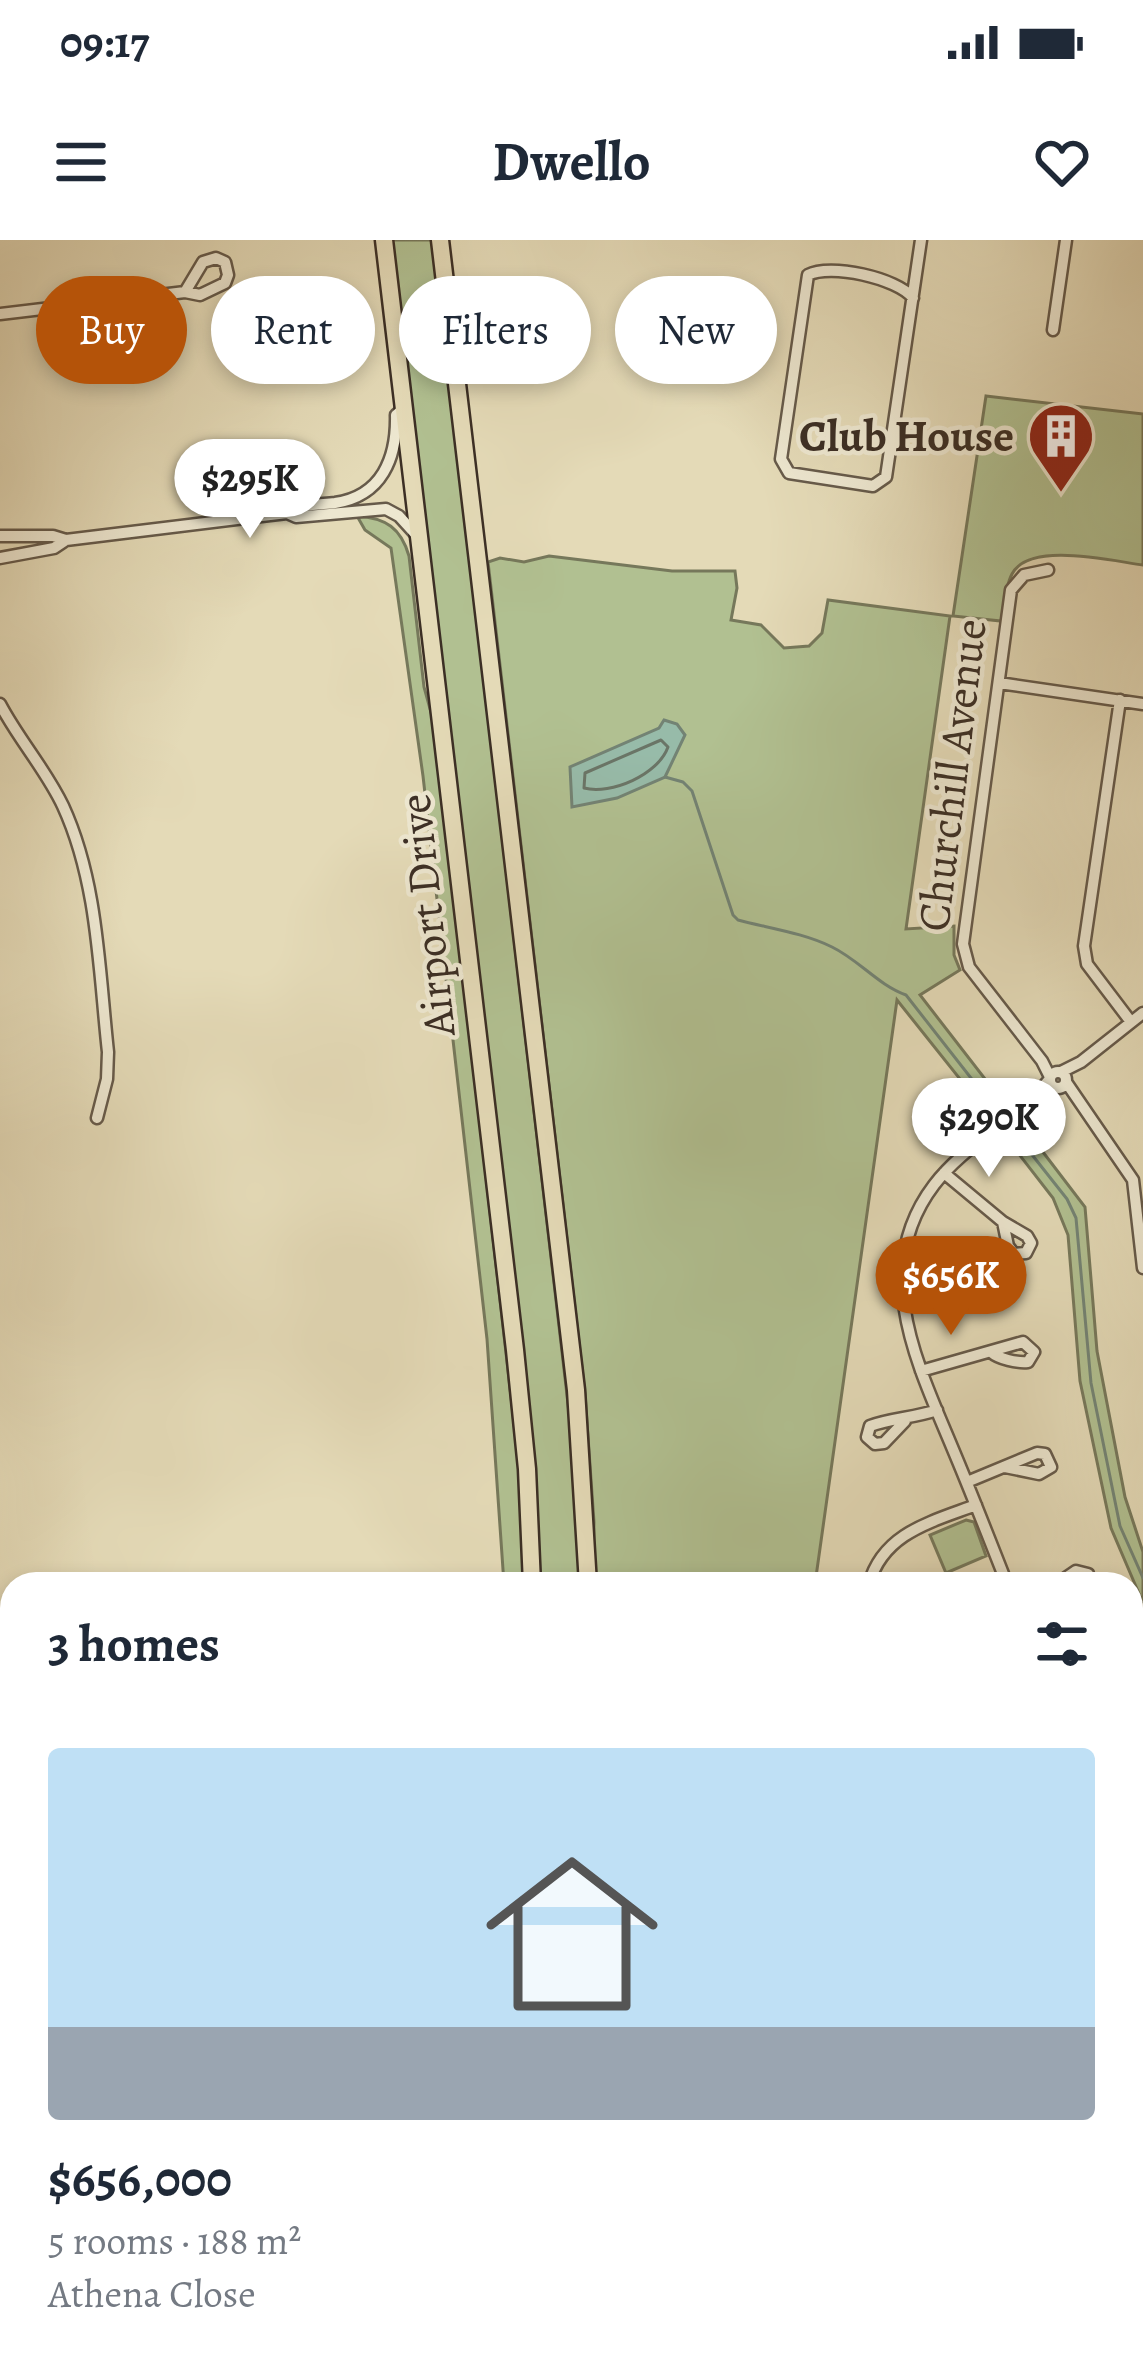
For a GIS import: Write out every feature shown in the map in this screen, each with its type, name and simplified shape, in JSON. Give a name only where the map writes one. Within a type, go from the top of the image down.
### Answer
[{"type":"main road","name":"Airport Drive","points":[[384,240],[519,1390],[531,1572]]},
{"type":"main road","name":"Airport Drive","points":[[440,240],[576,1390],[587,1572]]},
{"type":"street","points":[[917,266],[900,278],[823,270],[808,275],[781,459],[789,473],[873,485],[886,477],[921,240]]},
{"type":"street","points":[[1053,330],[1066,240]]},
{"type":"street","points":[[886,279],[913,298]]},
{"type":"street","points":[[0,314],[36,310]]},
{"type":"street","points":[[0,536],[65,540],[287,513],[349,500],[369,490],[391,461],[396,415],[403,409]]},
{"type":"street","points":[[287,513],[296,517],[386,509],[418,538]]},
{"type":"street","points":[[0,558],[54,548],[65,540]]},
{"type":"street","name":"Churchill Avenue","points":[[1048,570],[1024,575],[1011,590],[964,951],[974,974],[1133,1180],[1143,1268]]},
{"type":"street","points":[[999,683],[1143,704]]},
{"type":"street","points":[[1120,700],[1084,955],[1131,1022]]},
{"type":"street","points":[[0,704],[55,789],[85,871],[108,1052],[97,1118]]},
{"type":"street","points":[[1002,1572],[921,1370],[904,1316],[903,1260],[922,1205],[962,1154],[1143,1013]]},
{"type":"street","points":[[930,1112],[962,1154]]},
{"type":"street","points":[[944,1173],[1004,1222]]},
{"type":"street","points":[[921,1370],[991,1352]]},
{"type":"street","points":[[905,1421],[937,1410]]},
{"type":"street","points":[[967,1482],[1005,1467]]},
{"type":"street","points":[[874,1572],[879,1558],[897,1539],[976,1505]]},
{"type":"shaded area","points":[[389,240],[433,240],[437,276],[399,276],[399,331]]},
{"type":"shaded area","points":[[405,384],[450,384],[573,1447],[580,1572],[535,1572]]},
{"type":"shaded area","points":[[986,396],[1143,414],[1143,565],[1072,556],[1035,558],[1012,574],[1001,621],[953,616]]},
{"type":"shaded area","points":[[357,516],[391,526],[409,556],[424,687],[435,727],[522,1494],[525,1572],[503,1572],[487,1339],[423,776],[391,548],[365,530]]},
{"type":"shaded area","points":[[549,556],[672,571],[735,571],[731,620],[761,625],[784,648],[809,646],[822,633],[828,600],[950,616],[906,929],[954,926],[954,955],[960,970],[920,995],[1006,1106],[991,1118],[897,1000],[817,1572],[593,1572],[585,1394],[488,562],[500,558],[524,562]]},
{"type":"shaded area","points":[[1020,1122],[1085,1207],[1097,1351],[1125,1497],[1143,1552],[1143,1572],[1130,1572],[1111,1528],[1080,1381],[1068,1235],[1053,1198],[1004,1135]]},
{"type":"shaded area","points":[[966,1520],[974,1522],[986,1556],[946,1572],[930,1535]]},
{"type":"water","points":[[664,720],[677,724],[685,735],[665,777],[617,798],[572,807],[570,767],[659,728]]},
{"type":"waterway","points":[[665,777],[683,782],[692,791],[733,915],[832,947],[906,995],[996,1110]]},
{"type":"waterway","points":[[1014,1132],[1067,1199],[1076,1218],[1091,1383],[1120,1526],[1140,1572]]},
{"type":"place","name":"Club House","points":[[1061,495]]}]
